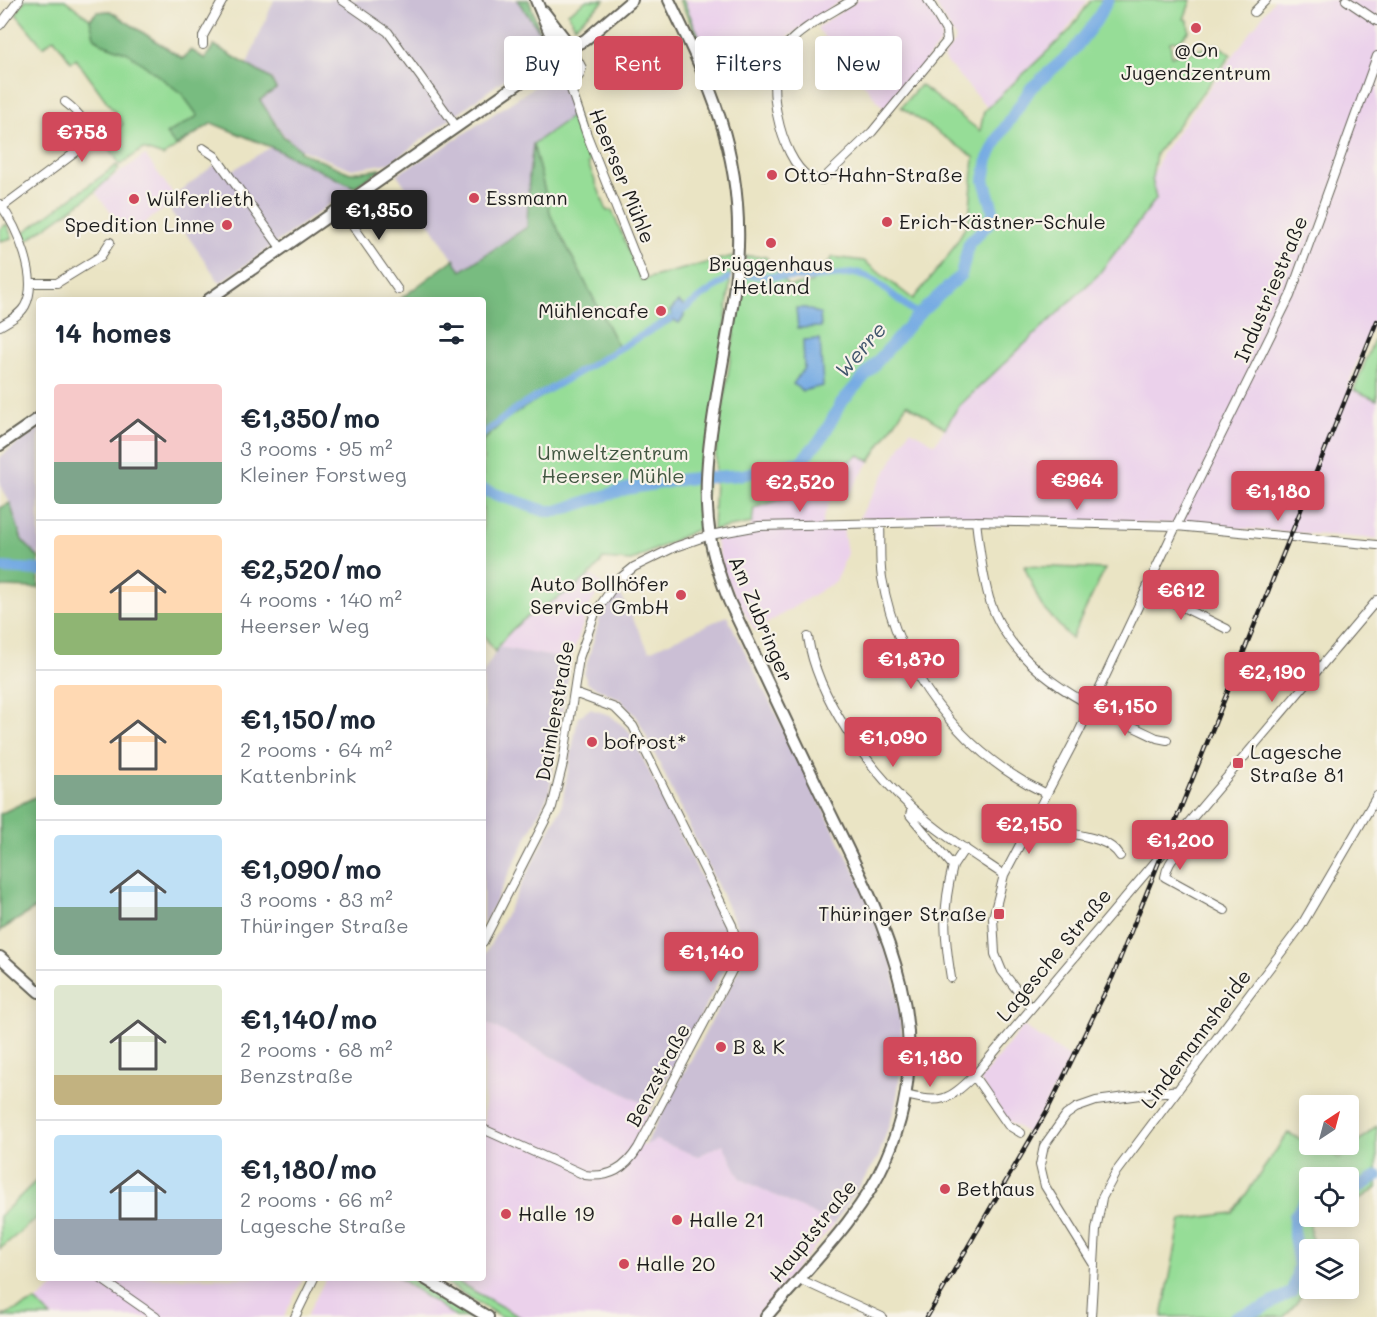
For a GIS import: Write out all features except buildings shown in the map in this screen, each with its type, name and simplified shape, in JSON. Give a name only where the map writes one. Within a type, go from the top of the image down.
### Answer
[{"type":"main road","points":[[536,0],[563,36]]},
{"type":"main road","points":[[536,0],[551,36]]},
{"type":"main road","points":[[579,36],[621,0]]},
{"type":"main road","points":[[582,42],[632,0]]},
{"type":"main road","name":"Am Zubringer","points":[[669,0],[717,103],[726,132],[736,187],[738,228],[736,275],[710,458],[707,496],[710,535],[729,601],[890,940],[907,1010],[909,1059],[906,1095]]},
{"type":"main road","points":[[212,297],[509,90]]},
{"type":"main road","points":[[0,445],[36,420]]},
{"type":"main road","points":[[0,957],[36,989]]},
{"type":"main road","name":"Hauptstraße","points":[[766,1317],[870,1191],[887,1157],[906,1095]]},
{"type":"main road","points":[[429,1281],[488,1317]]},
{"type":"street","points":[[0,25],[19,0]]},
{"type":"street","points":[[203,45],[202,36],[223,0]]},
{"type":"street","points":[[342,0],[388,32],[456,126]]},
{"type":"street","points":[[852,0],[794,38],[782,50],[775,68],[772,86],[781,129],[796,162],[809,177],[822,180],[872,132],[947,41],[946,31],[928,0]]},
{"type":"street","points":[[1254,12],[1266,0]]},
{"type":"street","points":[[1346,0],[1377,21]]},
{"type":"street","name":"Industriestraße","points":[[1031,1008],[1002,971],[995,954],[994,908],[1004,875],[1091,707],[1148,590],[1176,526],[1300,274],[1377,56]]},
{"type":"street","name":"Heerser Mühle","points":[[572,90],[644,278]]},
{"type":"street","points":[[0,327],[21,312],[27,304],[31,283],[19,238],[1,206],[84,146],[90,138],[88,127],[76,110],[65,102]]},
{"type":"street","points":[[203,148],[215,156],[281,248]]},
{"type":"street","points":[[340,207],[398,290]]},
{"type":"street","points":[[31,283],[57,283],[100,256],[110,242]]},
{"type":"street","points":[[976,521],[980,561],[990,600],[1004,629],[1028,661],[1058,686],[1091,707],[1157,738],[1167,740]]},
{"type":"street","name":"Daimlerstraße","points":[[486,936],[552,807],[559,785],[579,658],[590,624],[618,580],[644,561],[710,535],[759,526],[880,523],[976,521],[1176,526],[1377,545]]},
{"type":"street","points":[[880,523],[882,576],[892,618],[920,680],[940,709],[976,746],[1004,768],[1045,793]]},
{"type":"street","points":[[1148,590],[1227,629]]},
{"type":"street","name":"Lagesche Straße","points":[[906,1095],[936,1102],[956,1094],[974,1076],[1377,600]]},
{"type":"street","points":[[808,637],[811,656],[843,725],[890,785],[912,808],[1004,875]]},
{"type":"street","name":"Benzstraße","points":[[486,1130],[585,1175],[599,1177],[620,1169],[638,1148],[738,956],[737,938],[732,925],[633,726],[615,708],[574,693]]},
{"type":"street","name":"Lindemannsheide","points":[[1091,1317],[1096,1230],[1102,1198],[1116,1172],[1301,926],[1377,796]]},
{"type":"street","points":[[912,808],[910,815],[953,866]]},
{"type":"street","points":[[1031,822],[1095,840],[1115,848],[1120,856]]},
{"type":"street","points":[[1182,828],[1188,835],[1183,848],[1166,868],[1165,877],[1225,910]]},
{"type":"street","points":[[951,978],[944,933],[944,899],[953,866],[965,848]]},
{"type":"street","points":[[974,1076],[1008,1125],[1021,1133]]},
{"type":"street","points":[[1095,1267],[1045,1186],[1040,1165],[1044,1146],[1066,1115],[1076,1108],[1096,1101],[1178,1089]]},
{"type":"street","points":[[799,1279],[882,1317]]},
{"type":"street","points":[[104,1281],[156,1317]]},
{"type":"street","points":[[295,1317],[313,1281]]},
{"type":"shaded area","points":[[274,0],[517,0],[542,36],[504,36],[504,79],[390,163],[352,169],[300,149],[284,135],[260,99],[277,89],[272,79],[247,64]]},
{"type":"shaded area","points":[[683,0],[842,0],[789,36],[700,36]]},
{"type":"shaded area","points":[[858,0],[924,0],[943,32],[941,42],[886,111],[869,90],[902,90],[902,36],[824,36],[817,28]]},
{"type":"shaded area","points":[[933,0],[1088,0],[1063,35],[987,107],[943,58],[956,39]]},
{"type":"shaded area","points":[[1274,0],[1377,0],[1377,312],[1347,388],[1377,400],[1377,539],[1185,524],[859,518],[910,430],[935,444],[958,407],[1098,275],[1156,199],[1152,178],[1162,153]]},
{"type":"shaded area","points":[[530,90],[566,90],[575,114],[533,144],[529,176],[528,227],[461,271],[397,174],[444,147]]},
{"type":"shaded area","points":[[271,147],[354,187],[220,283],[165,203],[214,165],[233,170]]},
{"type":"shaded area","name":"Wülferlieth","points":[[145,155],[174,195],[162,204],[165,208],[128,235],[96,193],[103,184]]},
{"type":"shaded area","points":[[36,429],[36,556],[22,540],[10,503],[0,485],[0,457]]},
{"type":"shaded area","points":[[859,455],[870,461],[850,492],[838,494],[830,501],[823,519],[823,530],[843,528],[847,553],[836,581],[755,631],[725,578],[715,539],[750,532],[754,508],[794,495]]},
{"type":"shaded area","points":[[592,576],[603,585],[588,608],[571,660],[498,647],[519,621]]},
{"type":"shaded area","points":[[618,589],[649,651],[727,616],[872,906],[893,965],[904,1047],[896,1104],[878,1158],[834,1224],[741,1179],[723,1144],[698,1156],[656,1140],[645,1145],[740,968],[743,939],[637,717],[619,699],[587,683],[584,674],[602,610]]},
{"type":"shaded area","points":[[498,647],[571,660],[549,793],[486,920],[486,669]]},
{"type":"shaded area","points":[[590,709],[610,715],[630,732],[725,926],[732,947],[729,962],[652,1108],[486,1023],[486,953],[561,808],[578,717]]},
{"type":"shaded area","points":[[486,1023],[652,1108],[635,1140],[645,1145],[656,1140],[698,1156],[723,1144],[741,1179],[834,1224],[756,1317],[520,1317],[456,1281],[486,1281]]},
{"type":"shaded area","points":[[1023,1026],[1071,1058],[1029,1134],[1008,1121],[980,1080]]},
{"type":"shaded area","points":[[61,1281],[302,1281],[284,1317],[51,1317],[36,1301]]},
{"type":"shaded area","points":[[324,1281],[403,1281],[456,1317],[306,1317]]},
{"type":"green space","points":[[25,0],[65,0],[90,19],[97,12],[110,11],[183,59],[191,50],[205,59],[214,45],[271,79],[276,89],[260,100],[283,136],[300,149],[300,152],[350,173],[382,169],[354,187],[271,147],[212,123],[163,156],[143,149],[120,165],[104,139],[123,124],[76,59],[71,62],[54,38],[43,47],[16,14]]},
{"type":"green space","points":[[517,0],[529,0],[540,32]]},
{"type":"green space","points":[[587,0],[605,0],[575,26],[568,13]]},
{"type":"green space","points":[[679,0],[683,0],[699,36],[697,36]]},
{"type":"green space","points":[[1091,0],[1191,0],[1184,19],[1188,20],[1189,31],[1180,40],[1170,42],[1172,56],[1182,52],[1183,55],[1217,44],[1231,55],[1156,154],[1152,178],[1156,199],[1098,275],[958,407],[945,428],[907,404],[870,461],[859,455],[794,495],[754,508],[752,523],[713,530],[716,451],[746,256],[766,257],[788,286],[811,283],[833,257],[864,261],[913,299],[947,258],[969,221],[974,157],[901,107],[920,85],[980,131],[984,111],[1070,30]]},
{"type":"green space","points":[[110,11],[183,59],[191,50],[205,59],[214,45],[271,79],[276,89],[260,100],[283,136],[300,149],[300,152],[350,173],[382,169],[354,187],[271,147],[212,123],[176,146],[166,134],[198,116],[182,94],[128,53],[101,43],[94,36],[90,20],[97,12]]},
{"type":"green space","name":"Umweltzentrum Heerser Mühle","points":[[575,114],[590,162],[588,163],[607,211],[612,210],[641,280],[733,256],[702,527],[631,561],[603,559],[579,584],[519,623],[495,652],[486,638],[486,438],[506,419],[619,348],[551,216],[533,144]]},
{"type":"green space","points":[[533,144],[551,216],[619,348],[506,419],[486,438],[486,297],[403,297],[454,259],[461,271],[527,227]]},
{"type":"green space","points":[[117,165],[119,169],[91,195],[26,241],[23,233]]},
{"type":"green space","points":[[7,224],[12,238],[0,241],[0,229]]},
{"type":"green space","points":[[1377,332],[1377,400],[1354,390]]},
{"type":"green space","points":[[10,503],[22,540],[36,555],[36,588],[0,587],[0,508]]},
{"type":"green space","points":[[1024,566],[1105,569],[1071,639],[1041,605]]},
{"type":"green space","points":[[36,796],[36,908],[1,930],[0,933],[0,814]]},
{"type":"green space","points":[[1377,1126],[1377,1188],[1359,1200],[1359,1167],[1299,1167],[1299,1227],[1310,1227],[1312,1239],[1299,1239],[1299,1299],[1284,1317],[1162,1317],[1181,1220],[1233,1213],[1288,1133],[1299,1138],[1299,1155],[1334,1155],[1340,1158],[1343,1155],[1359,1155],[1359,1142]]},
{"type":"green space","points":[[36,1181],[36,1219],[0,1249],[0,1216]]},
{"type":"green space","points":[[403,1281],[414,1281],[472,1317],[456,1317]]},
{"type":"green space","points":[[443,1281],[456,1281],[520,1317],[501,1317]]},
{"type":"green space","points":[[36,1301],[51,1317],[0,1317]]},
{"type":"water","points":[[678,302],[683,305],[684,317],[679,323],[674,320],[665,325],[663,321],[672,316],[670,311]]},
{"type":"water","points":[[796,308],[806,308],[820,314],[821,327],[798,328]]},
{"type":"water","points":[[820,339],[823,386],[802,391],[793,384],[804,368],[803,340]]},
{"type":"waterway","name":"Werre","points":[[486,491],[545,511],[557,511],[626,489],[685,479],[742,475],[800,462],[822,438],[841,403],[918,315],[961,275],[969,243],[991,221],[993,210],[984,180],[988,159],[1000,135],[1031,88],[1073,51],[1096,21],[1108,0]]},
{"type":"waterway","points":[[744,275],[809,278],[858,273],[874,280],[918,315]]},
{"type":"waterway","points":[[679,313],[728,278]]},
{"type":"waterway","points":[[486,432],[517,408],[670,319]]},
{"type":"waterway","name":"Werre","points":[[0,568],[36,570]]},
{"type":"waterway","points":[[1359,1187],[1377,1176]]},
{"type":"waterway","points":[[1235,1317],[1261,1309],[1292,1292],[1299,1266],[1294,1236],[1294,1217],[1299,1210]]},
{"type":"railway","points":[[927,1317],[1048,1109],[1113,976],[1377,321]]},
{"type":"place","name":"@On Jugendzentrum","points":[[1196,28]]},
{"type":"place","name":"Otto-Hahn-Straße","points":[[772,175]]},
{"type":"place","name":"Essmann","points":[[474,198]]},
{"type":"place","name":"Wülferlieth","points":[[134,199]]},
{"type":"place","name":"Erich-Kästner-Schule","points":[[887,222]]},
{"type":"place","name":"Spedition Linne","points":[[227,225]]},
{"type":"place","name":"Brüggenhaus Hetland","points":[[771,243]]},
{"type":"place","name":"Mühlencafe","points":[[661,311]]},
{"type":"place","name":"Auto Bollhöfer Service GmbH","points":[[681,595]]},
{"type":"place","name":"bofrost*","points":[[592,742]]},
{"type":"place","name":"Lagesche Straße 81","points":[[1238,763]]},
{"type":"place","name":"Thüringer Straße","points":[[999,914]]},
{"type":"place","name":"B & K","points":[[721,1047]]},
{"type":"place","name":"Bethaus","points":[[945,1189]]},
{"type":"place","name":"Halle 19","points":[[506,1214]]},
{"type":"place","name":"Halle 21","points":[[677,1220]]},
{"type":"place","name":"Halle 20","points":[[624,1264]]}]
